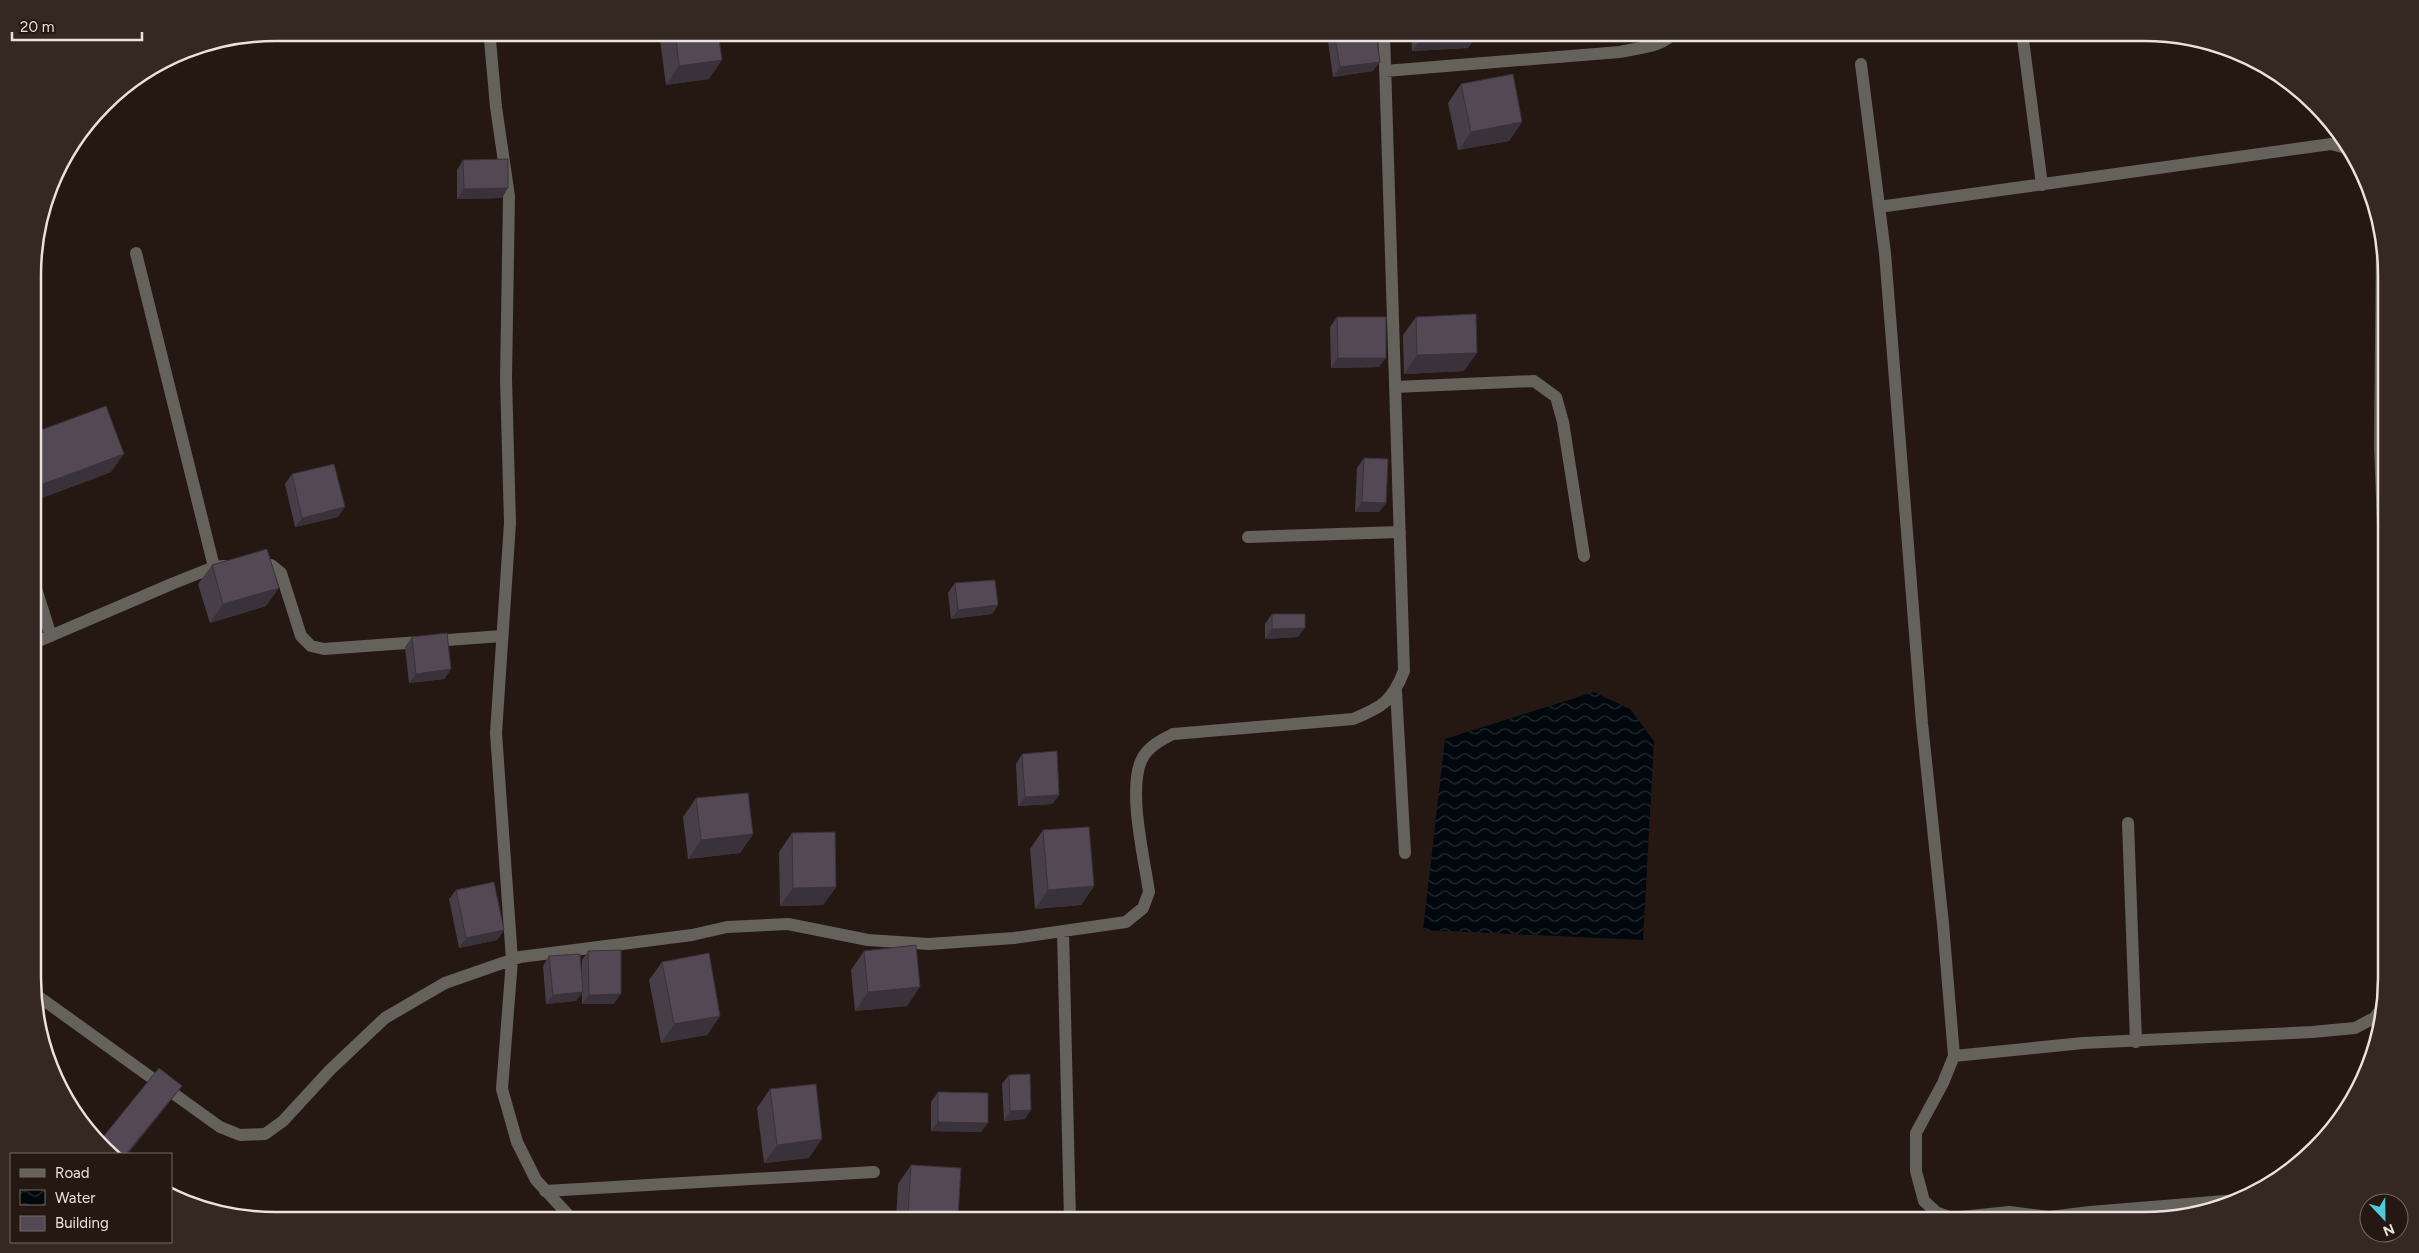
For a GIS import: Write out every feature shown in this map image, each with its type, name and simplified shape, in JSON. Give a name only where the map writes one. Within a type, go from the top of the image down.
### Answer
[{"type":"street","points":[[490,41],[496,107],[509,196],[506,379],[510,523],[496,733],[512,960],[502,1089],[517,1142],[536,1180],[565,1212]]},
{"type":"street","points":[[42,999],[220,1127],[240,1135],[265,1134],[283,1121],[330,1070],[386,1018],[445,984],[520,957],[692,935],[727,927],[788,924],[868,940],[929,944],[1063,932],[1126,922],[1144,908],[1149,892],[1135,786],[1142,760],[1155,743],[1173,734],[1352,719],[1378,709],[1396,690],[1404,671],[1384,41]]},
{"type":"street","points":[[1385,71],[1620,52],[1661,41]]},
{"type":"street","points":[[2023,41],[2042,185]]},
{"type":"street","points":[[1861,64],[1885,253],[1922,722],[1943,924],[1954,1056],[1943,1083],[1916,1133],[1916,1171],[1924,1201],[1936,1212]]},
{"type":"street","points":[[1879,207],[2331,144],[2339,146]]},
{"type":"street","points":[[136,254],[214,567]]},
{"type":"street","points":[[1395,387],[1534,381],[1556,397],[1564,422],[1584,556]]},
{"type":"street","points":[[1248,537],[1400,532]]},
{"type":"street","points":[[41,640],[214,567],[248,563],[271,565],[281,574],[301,636],[311,646],[324,649],[502,636]]},
{"type":"street","points":[[41,604],[51,636]]},
{"type":"street","points":[[1396,690],[1405,853]]},
{"type":"street","points":[[2128,823],[2136,1042]]},
{"type":"street","points":[[1063,932],[1070,1212]]},
{"type":"street","points":[[1954,1056],[2083,1043],[2136,1042],[2355,1028],[2374,1018]]},
{"type":"street","points":[[545,1191],[874,1172]]},
{"type":"street","points":[[2090,1212],[2209,1202]]},
{"type":"water","points":[[1594,692],[1630,709],[1654,741],[1643,940],[1423,930],[1445,739]]},
{"type":"building","points":[[676,41],[719,41],[722,60],[679,66]]},
{"type":"building","points":[[1336,41],[1377,41],[1380,62],[1340,67]]},
{"type":"building","points":[[1513,74],[1522,122],[1471,132],[1461,84]]},
{"type":"building","points":[[508,159],[508,188],[464,189],[463,160]]},
{"type":"building","points":[[1476,314],[1477,353],[1417,355],[1416,317]]},
{"type":"building","points":[[1337,317],[1386,317],[1386,358],[1338,358]]},
{"type":"building","points":[[106,406],[124,454],[43,484],[41,479],[41,430]]},
{"type":"building","points":[[1364,458],[1388,459],[1386,503],[1362,502]]},
{"type":"building","points":[[334,464],[345,507],[302,518],[292,474]]},
{"type":"building","points":[[267,549],[279,588],[223,604],[212,565]]},
{"type":"building","points":[[995,580],[998,605],[958,610],[955,583]]},
{"type":"building","points":[[1272,614],[1305,614],[1305,628],[1272,629]]},
{"type":"building","points":[[447,633],[451,669],[416,674],[412,637]]},
{"type":"building","points":[[1057,751],[1059,795],[1025,797],[1022,754]]},
{"type":"building","points":[[748,793],[753,834],[701,840],[696,798]]},
{"type":"building","points":[[1089,827],[1094,886],[1048,890],[1043,830]]},
{"type":"building","points":[[835,832],[836,887],[793,888],[792,833]]},
{"type":"building","points":[[494,882],[504,930],[466,938],[456,890]]},
{"type":"building","points":[[916,945],[920,987],[868,992],[864,951]]},
{"type":"building","points":[[621,950],[621,994],[589,995],[588,951]]},
{"type":"building","points":[[709,953],[720,1016],[674,1024],[662,962]]},
{"type":"building","points":[[580,954],[583,992],[553,995],[549,956]]},
{"type":"building","points":[[159,1068],[182,1086],[127,1153],[120,1153],[103,1136]]},
{"type":"building","points":[[1030,1074],[1031,1110],[1010,1111],[1009,1075]]},
{"type":"building","points":[[816,1084],[822,1139],[777,1145],[770,1089]]},
{"type":"building","points":[[938,1092],[988,1093],[988,1123],[938,1122]]},
{"type":"building","points":[[911,1165],[961,1168],[958,1212],[908,1212]]}]
